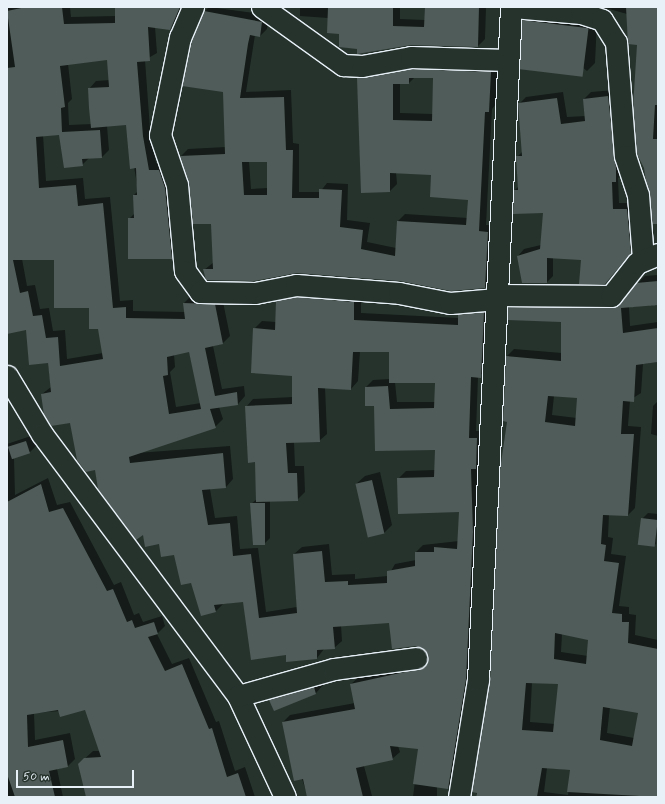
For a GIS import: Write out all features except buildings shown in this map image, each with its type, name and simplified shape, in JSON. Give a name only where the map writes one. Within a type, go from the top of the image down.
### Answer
[{"type":"street","points":[[193,7],[180,37],[160,135],[177,185],[185,271],[200,292],[254,293],[296,284],[399,293],[450,303],[498,297],[611,296],[650,256],[638,195],[625,156],[616,42],[602,20],[581,12],[512,7],[507,60],[498,297],[478,680],[459,797]]},
{"type":"street","points":[[262,7],[343,65],[362,66],[411,58],[507,60]]},
{"type":"street","points":[[7,376],[42,434],[238,696],[285,797]]},
{"type":"street","points":[[238,696],[334,669],[416,658]]}]
